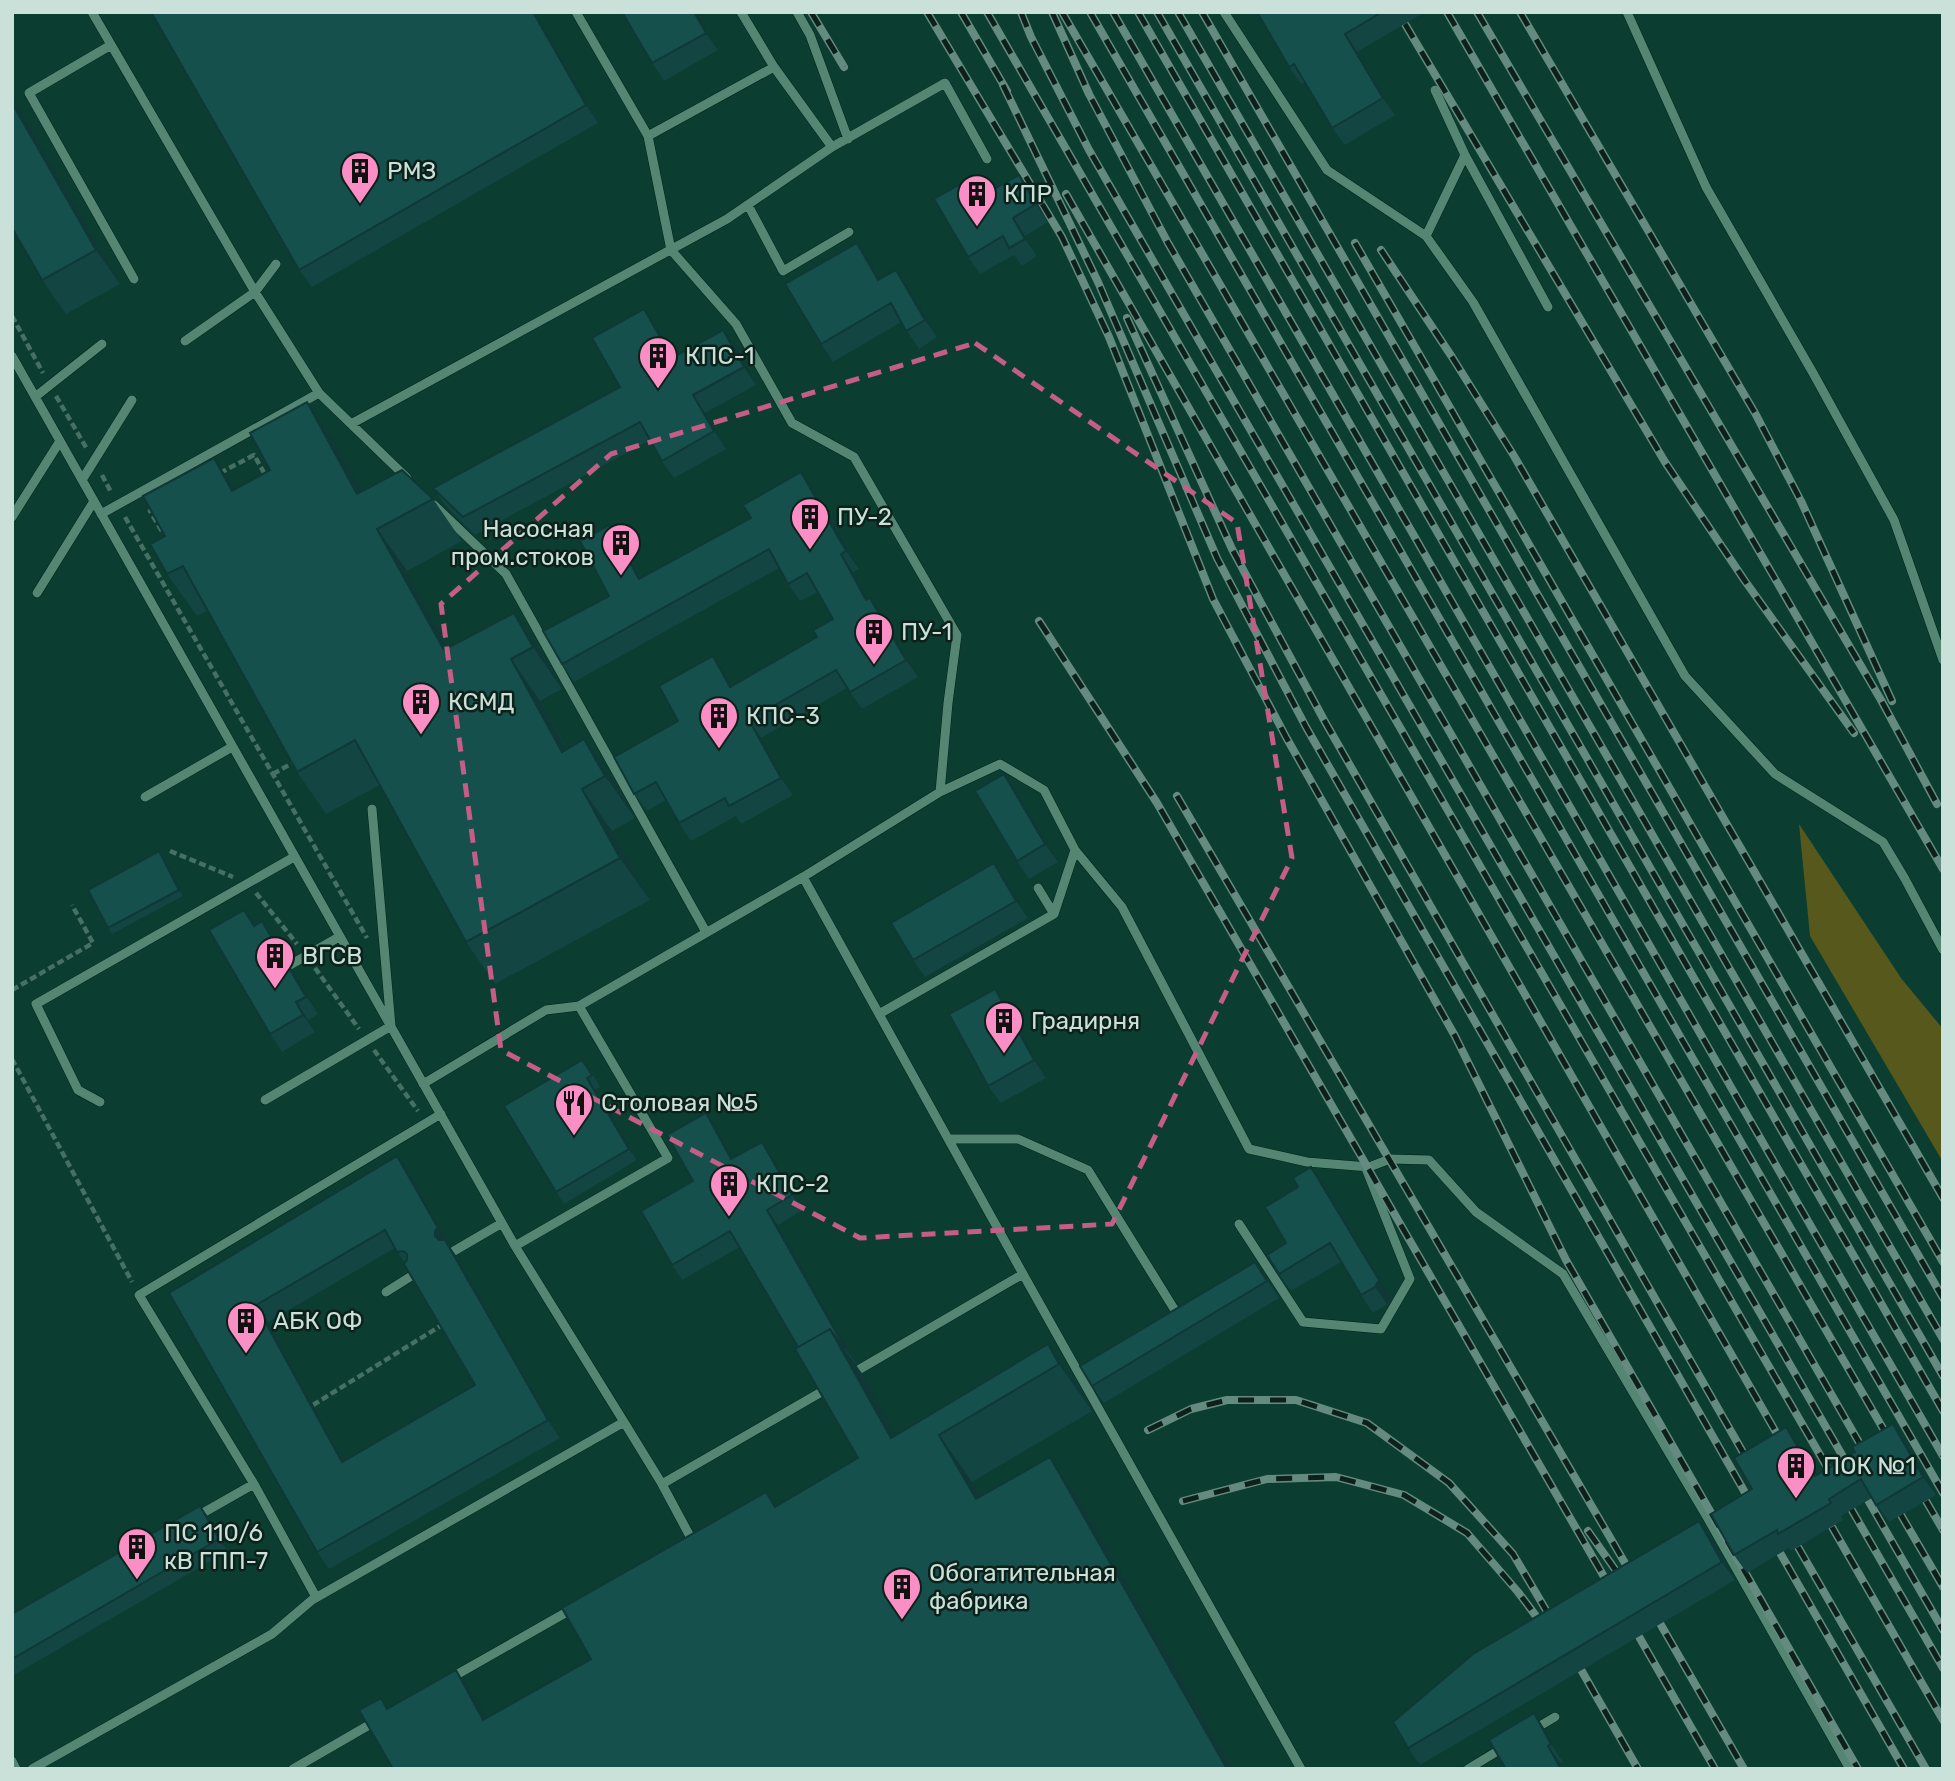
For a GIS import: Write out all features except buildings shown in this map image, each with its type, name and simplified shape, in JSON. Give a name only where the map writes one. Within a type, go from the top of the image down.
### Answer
[{"type":"lane","points":[[92,12],[255,292],[319,393],[419,489]]},
{"type":"lane","points":[[576,12],[648,136],[671,250],[736,324],[792,423],[855,457],[957,635],[940,792]]},
{"type":"lane","points":[[741,12],[774,67],[832,148]]},
{"type":"lane","points":[[797,12],[810,34],[848,138]]},
{"type":"lane","points":[[1224,12],[1327,170],[1426,236],[1473,302],[1685,676],[1775,774],[1883,842],[1943,950]]},
{"type":"lane","points":[[1627,12],[1706,187],[1895,520],[1943,660]]},
{"type":"lane","points":[[111,45],[29,93],[134,279]]},
{"type":"lane","points":[[648,136],[774,67]]},
{"type":"lane","points":[[351,424],[671,250],[748,205],[848,138],[944,83],[987,159]]},
{"type":"lane","points":[[1435,90],[1465,155],[1548,307]]},
{"type":"lane","points":[[1426,236],[1465,155]]},
{"type":"lane","points":[[748,205],[782,271],[849,232]]},
{"type":"lane","points":[[185,341],[255,292],[276,264]]},
{"type":"lane","points":[[35,397],[102,344]]},
{"type":"lane","points":[[12,356],[515,1246],[662,1484],[692,1539],[680,1546]]},
{"type":"lane","points":[[101,514],[319,393]]},
{"type":"lane","points":[[82,480],[132,400]]},
{"type":"lane","points":[[12,517],[60,441]]},
{"type":"lane","points":[[428,499],[506,574],[706,932]]},
{"type":"lane","points":[[37,593],[94,501]]},
{"type":"lane","points":[[145,797],[232,747]]},
{"type":"lane","points":[[424,1084],[547,1010],[579,1006],[803,877],[940,792],[1000,764],[1044,790],[1075,850],[1122,907],[1249,1149],[1307,1163],[1369,1167],[1390,1159],[1429,1160],[1476,1212],[1563,1274],[1707,1517],[1850,1769]]},
{"type":"lane","points":[[372,809],[391,1026]]},
{"type":"lane","points":[[879,1014],[1054,914],[1075,850]]},
{"type":"lane","points":[[100,1102],[78,1090],[36,1004],[294,857]]},
{"type":"lane","points":[[803,877],[1301,1769]]},
{"type":"lane","points":[[1038,888],[1054,914]]},
{"type":"lane","points":[[290,965],[339,937]]},
{"type":"lane","points":[[515,1246],[668,1158],[579,1006]]},
{"type":"lane","points":[[265,1100],[391,1026]]},
{"type":"lane","points":[[316,1597],[254,1484],[139,1295],[441,1114]]},
{"type":"lane","points":[[949,1139],[1018,1139],[1088,1170],[1175,1312]]},
{"type":"lane","points":[[1239,1224],[1303,1322],[1381,1329],[1410,1279],[1365,1166]]},
{"type":"lane","points":[[454,1251],[502,1223]]},
{"type":"lane","points":[[662,1484],[1024,1274]]},
{"type":"lane","points":[[386,1292],[413,1275]]},
{"type":"lane","points":[[32,1769],[272,1634],[316,1597],[624,1422]]},
{"type":"lane","points":[[181,1525],[254,1484]]},
{"type":"lane","points":[[438,1685],[583,1602]]},
{"type":"lane","points":[[293,1769],[390,1713]]},
{"type":"lane","points":[[1522,1737],[1555,1717]]},
{"type":"lane","points":[[1468,1769],[1512,1743]]},
{"type":"lane","points":[[12,1761],[16,1769]]},
{"type":"path","points":[[12,316],[387,972]]},
{"type":"path","points":[[220,473],[254,455],[272,486]]},
{"type":"path","points":[[162,504],[150,510],[168,542]]},
{"type":"path","points":[[159,577],[170,570]]},
{"type":"path","points":[[273,774],[297,761]]},
{"type":"path","points":[[12,990],[93,943],[72,905]]},
{"type":"path","points":[[12,1059],[139,1295]]},
{"type":"path","points":[[313,1405],[442,1325]]},
{"type":"highlighted area","points":[[975,343],[1237,523],[1292,858],[1112,1224],[860,1238],[501,1050],[441,604],[611,454]]},
{"type":"shaded area","points":[[1799,824],[1901,978],[1943,1029],[1943,1162],[1810,936]]},
{"type":"railway","points":[[811,12],[844,67]]},
{"type":"railway","points":[[927,12],[1062,237],[1109,337],[1213,599],[1286,737],[1455,1036],[1566,1260],[1858,1769]]},
{"type":"railway","points":[[961,12],[1007,91]]},
{"type":"railway","points":[[987,12],[1943,1668]]},
{"type":"railway","points":[[1021,12],[1089,150],[1943,1630]]},
{"type":"railway","points":[[1052,12],[1089,94],[1168,243],[1868,1458]]},
{"type":"railway","points":[[1062,12],[1892,1444]]},
{"type":"railway","points":[[1090,12],[1943,1493]]},
{"type":"railway","points":[[1113,12],[1943,1456]]},
{"type":"railway","points":[[1138,12],[1943,1411]]},
{"type":"railway","points":[[1157,12],[1943,1376]]},
{"type":"railway","points":[[1178,12],[1943,1339]]},
{"type":"railway","points":[[1202,12],[1943,1298]]},
{"type":"railway","points":[[1447,12],[1943,869]]},
{"type":"railway","points":[[1477,12],[1881,700],[1937,804]]},
{"type":"railway","points":[[1520,12],[1755,413],[1801,501],[1892,701]]},
{"type":"railway","points":[[1405,24],[1665,462],[1745,581],[1854,733]]},
{"type":"railway","points":[[1003,85],[1098,282],[1217,558],[1306,727],[1755,1510]]},
{"type":"railway","points":[[1066,194],[1785,1448]]},
{"type":"railway","points":[[1355,243],[1943,1262]]},
{"type":"railway","points":[[1381,250],[1514,456],[1943,1198]]},
{"type":"railway","points":[[1127,318],[1232,549],[1324,720],[1752,1468]]},
{"type":"railway","points":[[1039,621],[1157,803],[1614,1594]]},
{"type":"railway","points":[[1177,796],[1636,1582]]},
{"type":"railway","points":[[1148,1430],[1191,1409],[1227,1400],[1296,1400],[1367,1423],[1449,1483],[1513,1554],[1556,1627]]},
{"type":"railway","points":[[1183,1501],[1267,1479],[1336,1477],[1404,1495],[1467,1533],[1518,1592],[1548,1632]]},
{"type":"railway","points":[[1926,1501],[1943,1530]]},
{"type":"railway","points":[[1901,1515],[1943,1587]]},
{"type":"railway","points":[[1832,1527],[1943,1720]]},
{"type":"railway","points":[[1588,1531],[1626,1585]]},
{"type":"railway","points":[[1771,1537],[1904,1769]]},
{"type":"railway","points":[[1798,1547],[1926,1769]]},
{"type":"railway","points":[[1650,1606],[1744,1769]]},
{"type":"railway","points":[[1630,1621],[1715,1769]]},
{"type":"railway","points":[[1572,1654],[1638,1769]]},
{"type":"place","name":"РМЗ","points":[[360,205]]},
{"type":"place","name":"КПР","points":[[977,228]]},
{"type":"place","name":"КПС-1","points":[[658,390]]},
{"type":"place","name":"ПУ-2","points":[[810,551]]},
{"type":"place","name":"Насосная пром.стоков","points":[[621,577]]},
{"type":"place","name":"ПУ-1","points":[[874,666]]},
{"type":"place","name":"КСМД","points":[[421,736]]},
{"type":"place","name":"КПС-3","points":[[719,750]]},
{"type":"place","name":"ВГСВ","points":[[275,990]]},
{"type":"place","name":"Градирня","points":[[1004,1055]]},
{"type":"place","name":"Столовая №5","points":[[574,1137]]},
{"type":"place","name":"КПС-2","points":[[729,1218]]},
{"type":"place","name":"АБК ОФ","points":[[246,1355]]},
{"type":"place","name":"ПОК №1","points":[[1796,1500]]},
{"type":"place","name":"ПС 110/6 кВ ГПП-7","points":[[137,1581]]},
{"type":"place","name":"Обогатительная фабрика","points":[[902,1621]]}]
